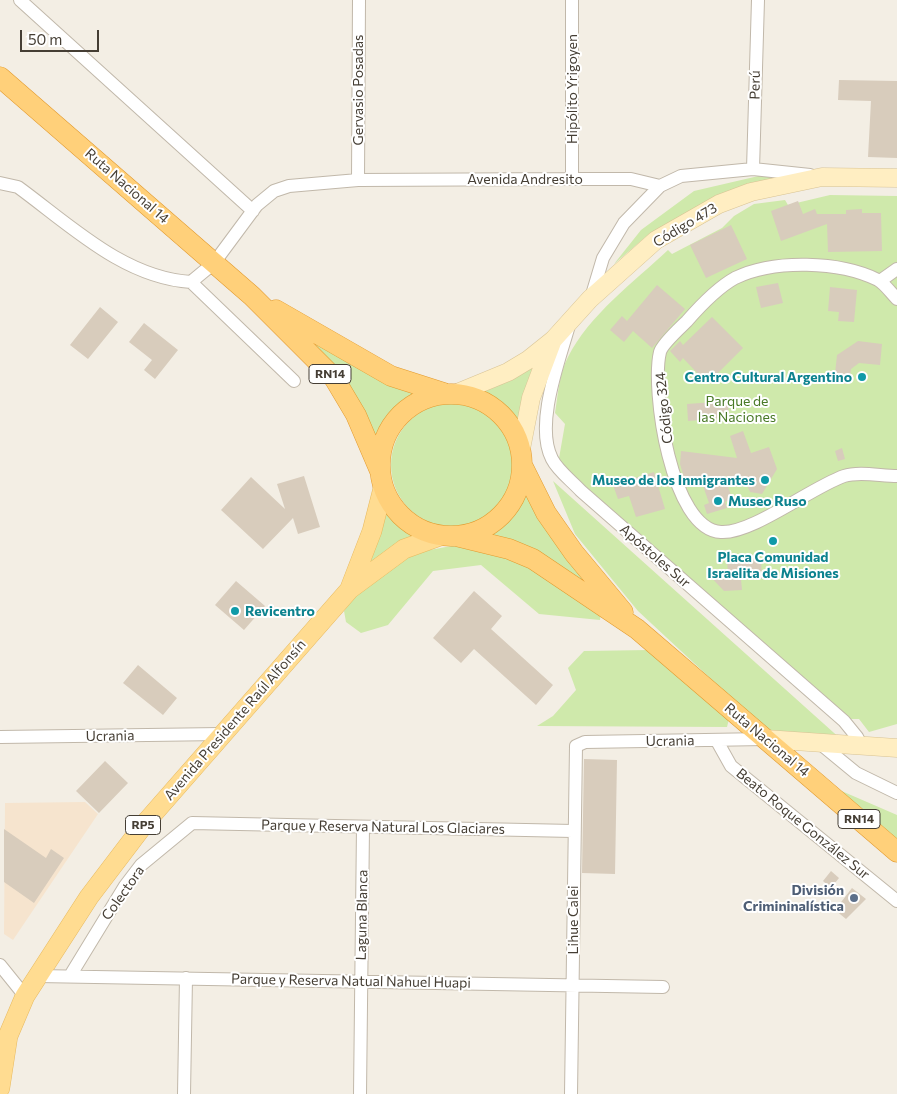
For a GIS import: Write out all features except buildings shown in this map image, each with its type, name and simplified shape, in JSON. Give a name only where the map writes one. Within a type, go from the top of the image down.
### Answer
[{"type":"highway","name":"Ruta Nacional 14","points":[[0,77],[89,152],[252,296],[334,378],[356,415],[382,479]]},
{"type":"highway","name":"Ruta Nacional 14","points":[[252,296],[390,376],[450,393]]},
{"type":"highway","name":"RN14","points":[[448,536],[421,530],[405,519],[392,505],[382,479],[381,449],[389,428],[403,411],[422,398],[450,393],[479,398],[498,410],[513,428],[522,458]]},
{"type":"highway","name":"Ruta Nacional 14","points":[[522,458],[546,513],[574,553],[636,629]]},
{"type":"highway","points":[[448,536],[477,532],[495,522],[505,512],[519,488],[522,458]]},
{"type":"highway","name":"Ruta Nacional 14","points":[[448,536],[509,549],[533,559],[636,629],[897,852]]},
{"type":"main road","points":[[822,177],[897,178]]},
{"type":"main road","name":"Código 473","points":[[553,340],[590,299],[656,240],[685,221],[719,204],[751,192],[822,177]]},
{"type":"main road","points":[[450,393],[508,372],[553,340]]},
{"type":"main road","points":[[522,458],[531,398],[553,340]]},
{"type":"main road","name":"Avenida Presidente Raúl Alfonsín","points":[[350,589],[372,531],[382,479]]},
{"type":"main road","name":"Avenida Presidente Raúl Alfonsín","points":[[0,1088],[4,1036],[25,996],[100,882],[146,822],[221,734],[350,589],[404,549],[448,536]]},
{"type":"main road","points":[[765,739],[822,745],[897,748]]},
{"type":"street","points":[[20,0],[253,211]]},
{"type":"street","name":"Gervasio Posadas","points":[[358,180],[359,0]]},
{"type":"street","name":"Hipólito Yrigoyen","points":[[572,0],[572,179]]},
{"type":"street","name":"Perú","points":[[753,169],[758,0]]},
{"type":"street","points":[[590,299],[602,258],[624,223],[660,186],[681,176],[753,169],[822,177]]},
{"type":"street","name":"Avenida Andresito","points":[[191,282],[214,263],[253,211],[274,191],[289,186],[358,180],[631,179],[660,186]]},
{"type":"street","points":[[0,183],[18,187],[110,254],[143,272],[170,281],[191,282],[294,381]]},
{"type":"street","name":"Código 324","points":[[897,299],[880,281],[857,272],[806,265],[769,266],[734,278],[707,299],[660,350],[660,389],[670,460],[678,490],[689,511],[704,527],[722,532],[747,526],[846,475],[897,476]]},
{"type":"street","points":[[880,281],[897,270]]},
{"type":"street","name":"Apóstoles Sur","points":[[570,321],[547,408],[546,438],[552,459],[581,491],[844,721],[858,737],[862,747]]},
{"type":"street","name":"Ucrania","points":[[0,738],[221,734]]},
{"type":"street","name":"Ucrania","points":[[576,746],[585,742],[765,739]]},
{"type":"street","name":"Beato Roque González Sur","points":[[716,741],[730,766],[897,901]]},
{"type":"street","points":[[822,745],[856,774],[897,793]]},
{"type":"street","name":"Lihue Calei","points":[[571,1094],[573,831],[576,746]]},
{"type":"street","name":"Parque y Reserva Natural Los Glaciares","points":[[192,823],[573,831]]},
{"type":"street","name":"Colectora","points":[[70,976],[125,886],[141,865],[192,823]]},
{"type":"street","name":"Laguna Blanca","points":[[360,1094],[363,827]]},
{"type":"street","points":[[0,965],[25,996]]},
{"type":"street","name":"Parque y Reserva Natual Nahuel Huapi","points":[[38,976],[663,986]]},
{"type":"street","points":[[184,1094],[186,978]]},
{"type":"shaded area","points":[[85,802],[98,814],[13,940],[4,934],[5,803]]},
{"type":"green space","points":[[780,171],[779,176],[709,201],[648,235],[614,264],[641,230],[694,191]]},
{"type":"green space","name":"Parque de las Naciones","points":[[830,195],[897,196],[897,724],[869,732],[859,719],[845,719],[558,464],[565,424],[555,413],[563,370],[577,342],[613,300],[668,250],[672,254],[722,228],[734,216],[754,204],[785,200],[788,205]]},
{"type":"green space","points":[[298,333],[425,393],[399,410],[385,429],[377,450]]},
{"type":"green space","points":[[535,361],[522,429],[503,405],[477,393]]},
{"type":"green space","points":[[453,403],[477,408],[497,421],[510,441],[515,465],[510,489],[497,509],[477,522],[453,527],[429,522],[409,509],[396,489],[391,465],[396,441],[409,421],[429,408]]},
{"type":"green space","points":[[553,481],[843,741],[766,730],[638,611],[575,534]]},
{"type":"green space","points":[[528,483],[604,599],[481,536],[507,518]]},
{"type":"green space","points":[[386,502],[402,527],[427,537],[362,573]]},
{"type":"green space","points":[[452,546],[495,554],[531,568],[601,612],[600,620],[539,614],[481,565],[433,571],[388,625],[361,633],[346,622],[344,611],[351,602],[389,568],[422,552]]},
{"type":"green space","points":[[649,650],[729,719],[727,727],[537,726],[553,716],[576,690],[568,668],[584,651]]},
{"type":"green space","points":[[830,786],[897,815],[897,840]]},
{"type":"place","name":"Centro Cultural Argentino","points":[[862,377]]},
{"type":"place","name":"Museo de los Inmigrantes","points":[[765,480]]},
{"type":"place","name":"Museo Ruso","points":[[718,501]]},
{"type":"place","name":"Placa Comunidad Israelita de Misiones","points":[[773,541]]},
{"type":"place","name":"Revicentro","points":[[235,611]]},
{"type":"place","name":"División Crimininalística","points":[[854,898]]}]
